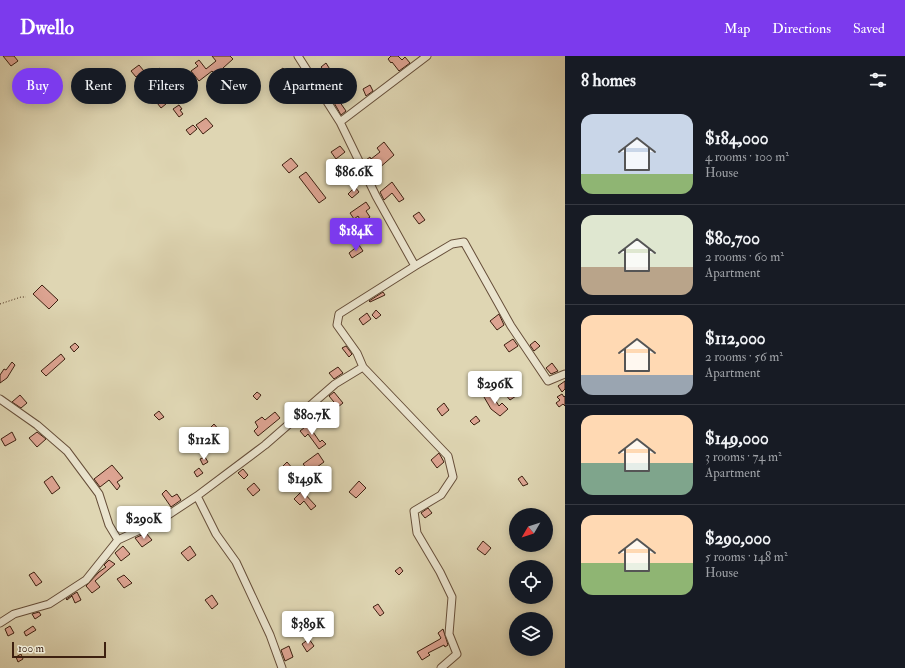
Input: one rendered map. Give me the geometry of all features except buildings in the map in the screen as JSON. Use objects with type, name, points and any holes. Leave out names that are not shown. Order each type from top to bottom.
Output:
[{"type":"street","points":[[298,56],[340,122],[376,196],[415,266]]},
{"type":"street","points":[[340,122],[427,56]]},
{"type":"street","points":[[441,668],[457,654],[449,634],[452,597],[440,572],[417,533],[414,511],[441,495],[453,478],[448,456],[363,367],[357,353],[337,325],[339,314],[452,244],[464,242],[511,326],[548,382],[565,374]]},
{"type":"street","points":[[0,623],[14,614],[50,604],[86,580],[118,540],[160,521],[197,496],[265,445],[335,384],[363,367]]},
{"type":"street","points":[[0,399],[37,425],[67,451],[99,494],[109,524],[118,540]]},
{"type":"street","points":[[197,496],[216,534],[236,562],[270,635],[282,668]]},
{"type":"path","points":[[0,304],[21,297],[26,297]]}]
